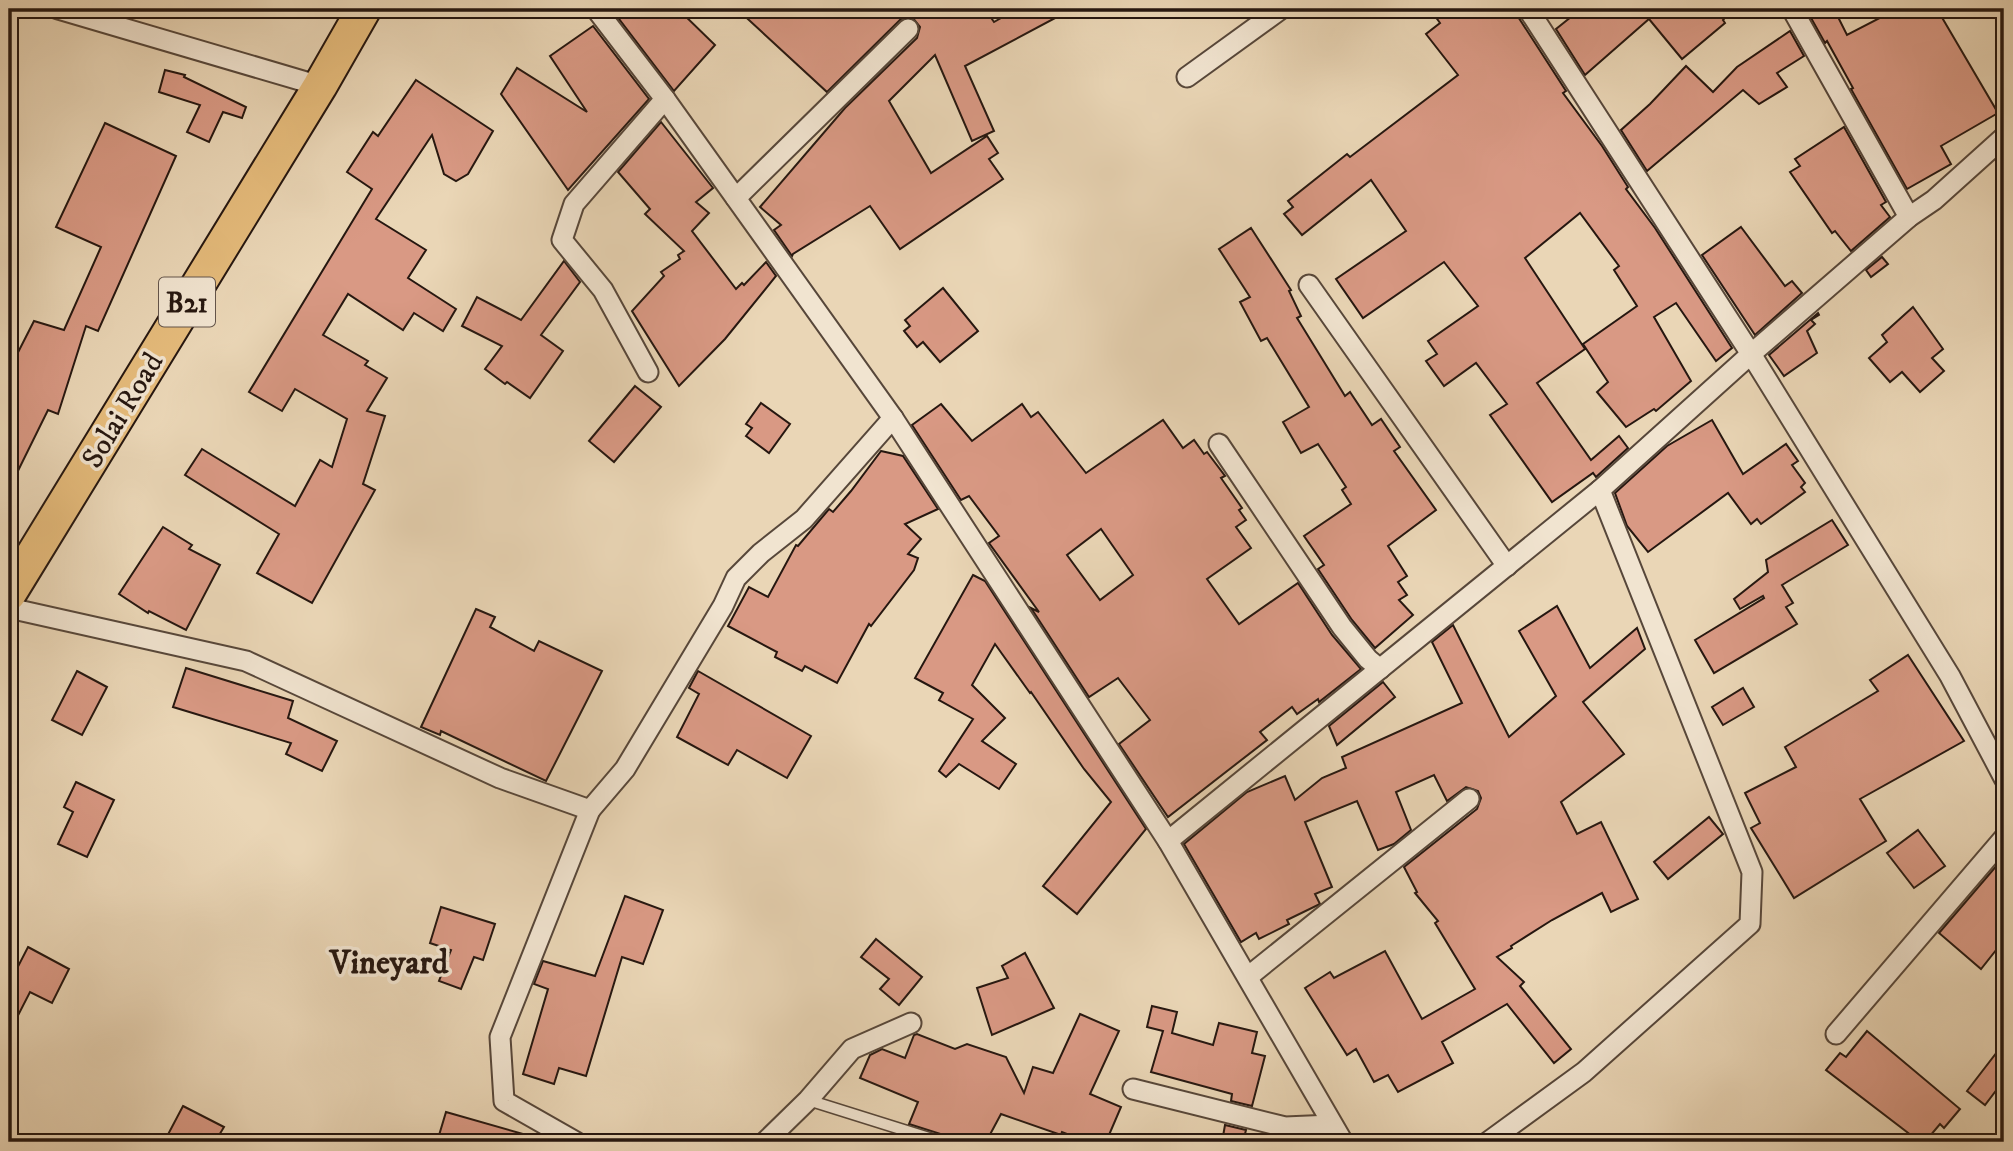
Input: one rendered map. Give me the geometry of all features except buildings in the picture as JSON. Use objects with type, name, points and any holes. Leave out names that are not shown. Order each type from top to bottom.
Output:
[{"type":"highway","name":"Solai Road","points":[[9,594],[320,86],[364,9]]},
{"type":"street","points":[[58,9],[320,86]]},
{"type":"street","points":[[596,9],[665,99],[893,418],[1168,841],[1249,976],[1343,1142]]},
{"type":"street","points":[[1187,77],[1281,9]]},
{"type":"street","points":[[1528,9],[1751,354],[1950,676],[2004,778]]},
{"type":"street","points":[[1792,9],[1909,217]]},
{"type":"street","points":[[736,198],[908,29]]},
{"type":"street","points":[[649,372],[603,290],[562,240],[574,204],[665,99]]},
{"type":"street","points":[[1168,841],[1600,490],[1751,354],[1909,217],[1934,200],[2004,137]]},
{"type":"street","points":[[1309,285],[1507,566]]},
{"type":"street","points":[[576,1142],[504,1101],[500,1037],[590,810],[625,769],[723,606],[736,578],[761,553],[804,519],[893,418]]},
{"type":"street","points":[[1219,444],[1342,626],[1368,659],[1380,669]]},
{"type":"street","points":[[1488,1142],[1584,1072],[1750,924],[1752,872],[1600,490]]},
{"type":"street","points":[[9,608],[246,661],[500,778],[590,810]]},
{"type":"street","points":[[1249,976],[1469,799]]},
{"type":"street","points":[[1836,1034],[2004,838]]},
{"type":"street","points":[[765,1142],[808,1100],[852,1049],[911,1023]]},
{"type":"street","points":[[1133,1089],[1285,1126],[1332,1125]]},
{"type":"lane","points":[[808,1100],[942,1142]]},
{"type":"district","name":"Vineyard","points":[[389,961]]}]
